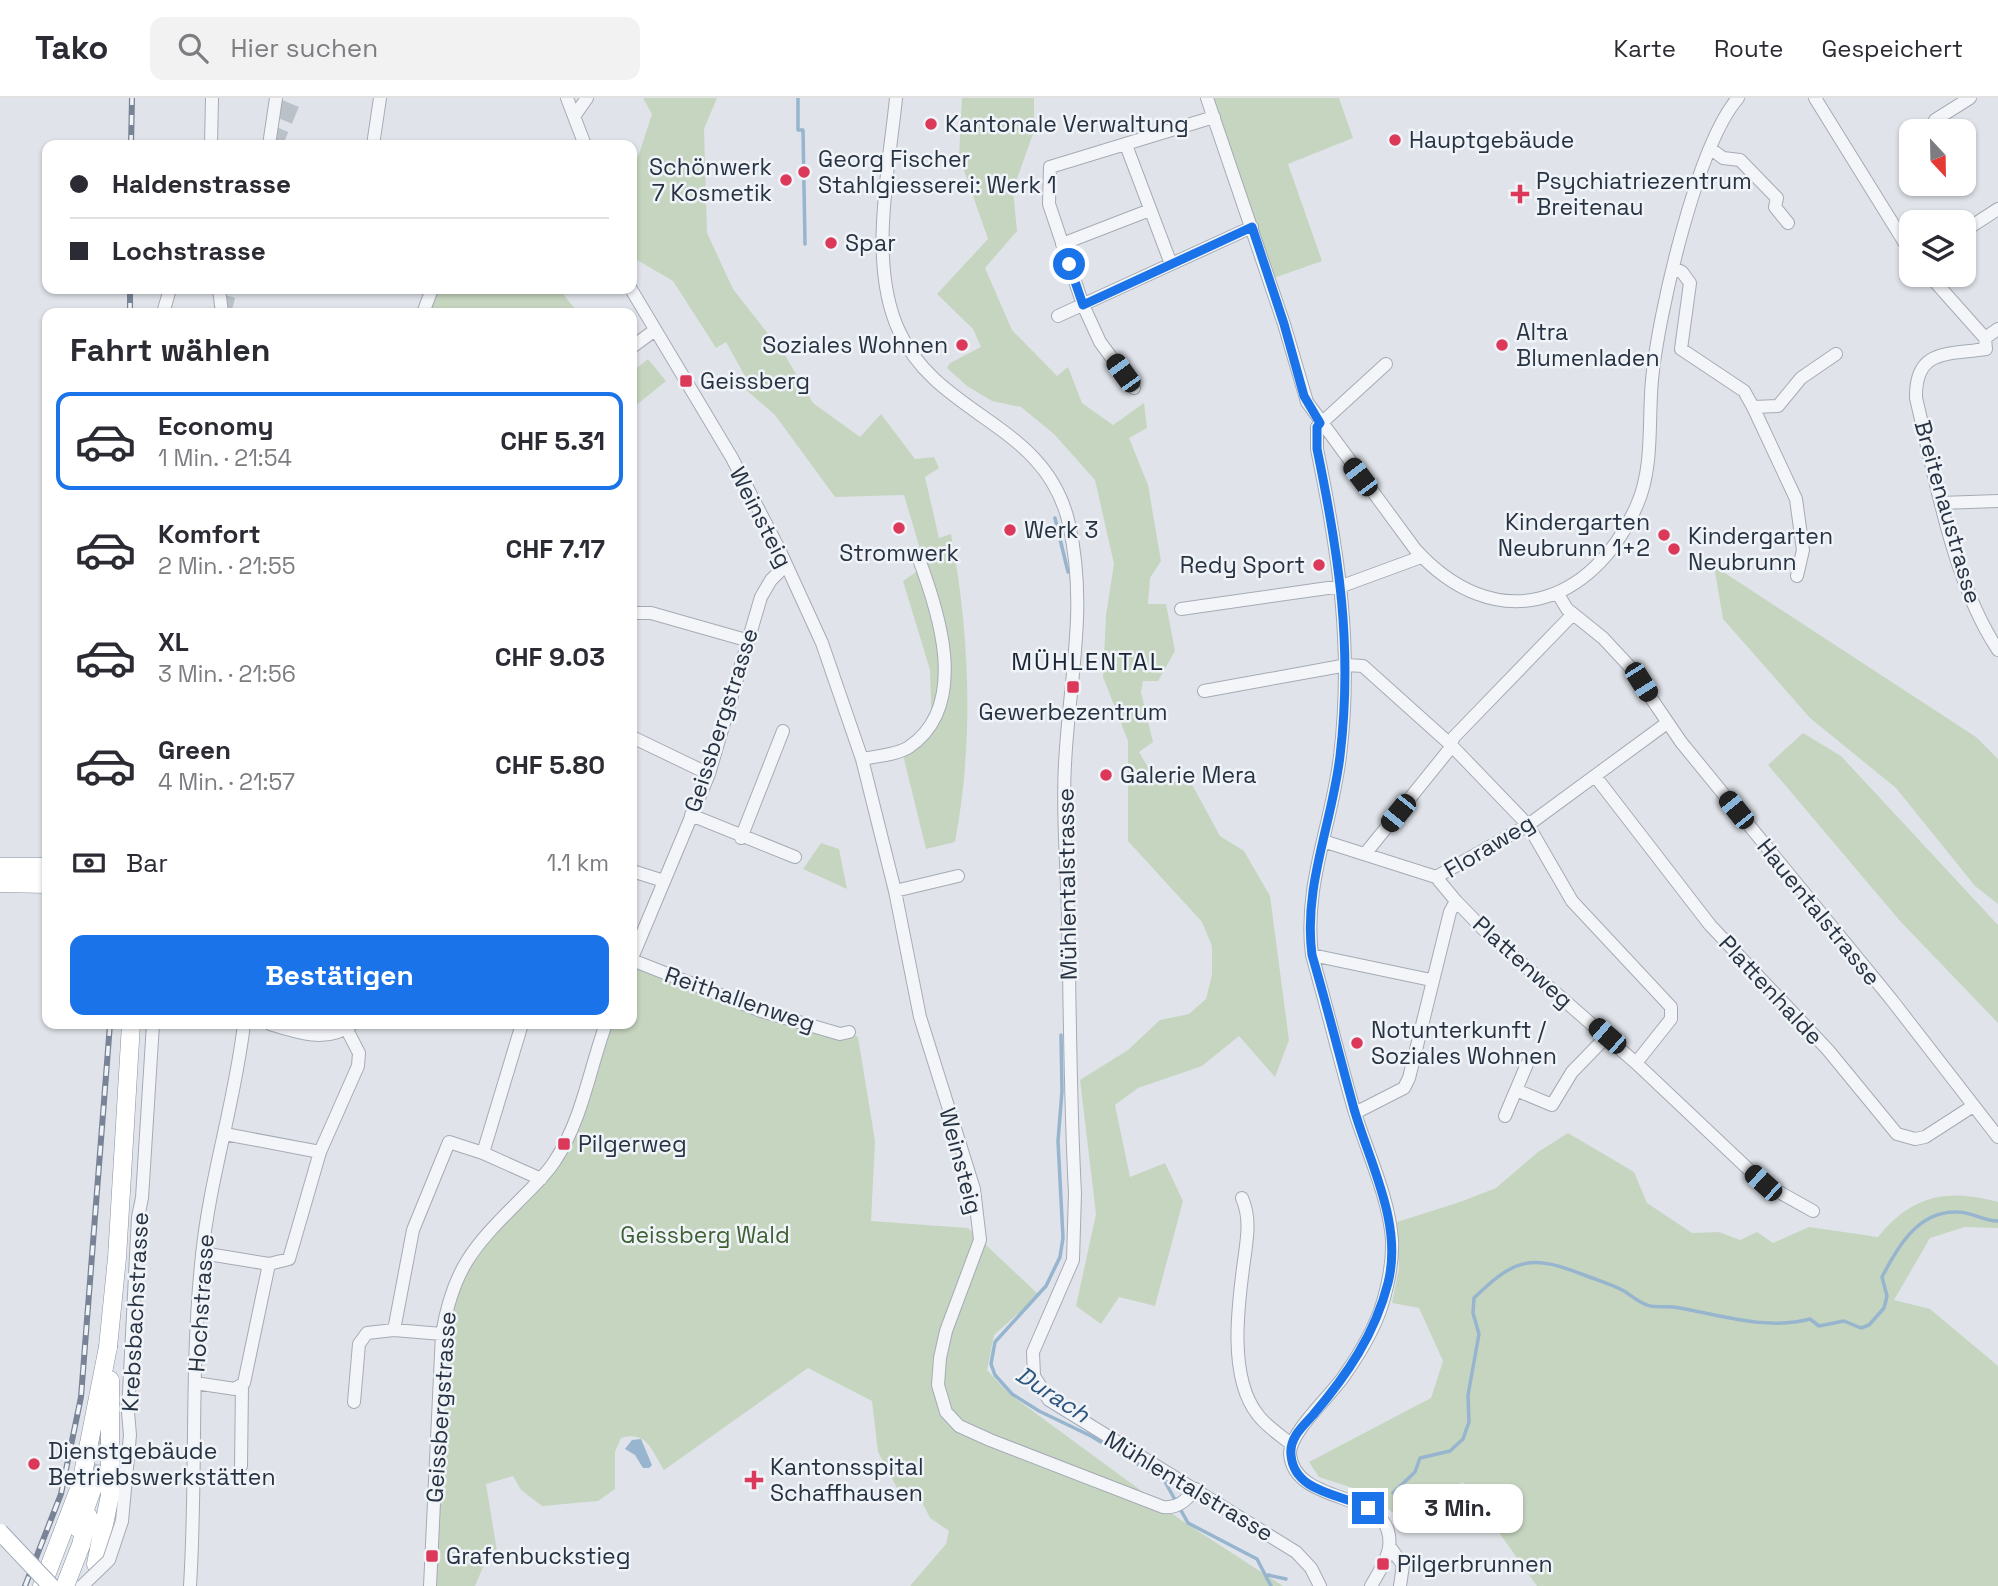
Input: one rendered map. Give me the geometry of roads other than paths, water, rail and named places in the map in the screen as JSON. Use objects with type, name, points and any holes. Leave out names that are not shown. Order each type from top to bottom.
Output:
[{"type":"highway","points":[[0,867],[42,867]]},
{"type":"highway","points":[[0,883],[42,884]]},
{"type":"highway","points":[[42,1586],[81,1484],[108,1347],[117,1258],[131,1029]]},
{"type":"highway","points":[[96,1564],[111,1483],[108,1347]]},
{"type":"highway","points":[[52,1586],[95,1482],[81,1545],[65,1586]]},
{"type":"main road","points":[[0,1532],[52,1586]]},
{"type":"street","points":[[211,140],[212,98]]},
{"type":"street","points":[[270,140],[276,98]]},
{"type":"street","points":[[374,140],[380,98]]},
{"type":"street","points":[[566,98],[583,140]]},
{"type":"street","points":[[575,115],[587,98]]},
{"type":"street","name":"Mühlentalstrasse","points":[[895,98],[884,212],[884,246],[888,295],[898,329],[931,379],[1001,427],[1030,452],[1047,473],[1065,511],[1076,558],[1080,622],[1064,766],[1075,1193],[1073,1260],[1033,1352],[1034,1376],[1049,1401],[1296,1552],[1311,1568],[1320,1586]]},
{"type":"street","points":[[1207,98],[1284,324],[1304,396],[1320,423],[1422,557],[1462,586],[1493,598],[1532,601],[1558,594],[1597,565],[1637,505],[1647,471],[1652,380],[1658,334],[1674,268],[1699,175],[1738,98]]},
{"type":"street","points":[[1815,98],[1899,234]]},
{"type":"street","points":[[1937,119],[1970,98]]},
{"type":"street","points":[[1134,388],[1100,342],[1083,305],[1049,204],[1049,167],[1214,117]]},
{"type":"street","points":[[1126,145],[1171,264]]},
{"type":"street","points":[[1711,149],[1723,158],[1740,160],[1777,198],[1775,207],[1788,223]]},
{"type":"street","points":[[1976,223],[1998,209]]},
{"type":"street","points":[[1062,244],[1150,210]]},
{"type":"street","points":[[1058,316],[1252,227]]},
{"type":"street","points":[[1674,268],[1682,272],[1690,284],[1681,349],[1744,391],[1796,499],[1803,550],[1797,576]]},
{"type":"street","points":[[1939,287],[1990,348],[1998,329]]},
{"type":"street","name":"Weinsteig","points":[[634,294],[732,458],[786,565],[825,651],[862,759],[895,891],[920,1017],[974,1189],[980,1240],[946,1331],[940,1358],[937,1385],[946,1412],[959,1426],[990,1440],[1178,1505],[1196,1489]]},
{"type":"street","points":[[637,344],[656,330]]},
{"type":"street","name":"Breitenaustrasse","points":[[1990,348],[1934,357],[1919,370],[1916,398],[1941,503],[1979,621],[1998,650]]},
{"type":"street","points":[[1753,407],[1766,409],[1778,406],[1801,378],[1836,354]]},
{"type":"street","points":[[1291,1444],[1333,1392],[1364,1345],[1380,1310],[1392,1258],[1388,1218],[1355,1113],[1312,955],[1309,932],[1311,891],[1339,764],[1347,665],[1342,586],[1317,449],[1317,427],[1386,364]]},
{"type":"street","points":[[1941,503],[1998,501]]},
{"type":"street","points":[[862,759],[906,749],[926,733],[940,703],[946,674],[934,599],[917,554]]},
{"type":"street","points":[[1181,609],[1342,586],[1422,557]]},
{"type":"street","name":"Geissbergstrasse","points":[[637,936],[664,881],[709,774],[746,640],[761,597],[771,580],[786,565]]},
{"type":"street","name":"Hauentalstrasse","points":[[1558,594],[1573,614],[1603,638],[1630,667],[1667,723],[1891,999],[1973,1106],[1993,1123],[1998,1137]]},
{"type":"street","points":[[637,613],[651,613],[746,640]]},
{"type":"street","points":[[1365,854],[1451,745],[1454,737],[1573,614]]},
{"type":"street","points":[[1204,691],[1347,665],[1363,666],[1451,745],[1528,825],[1572,901],[1671,1007],[1671,1019],[1636,1063]]},
{"type":"street","name":"Floraweg","points":[[1355,1113],[1404,1088],[1450,912],[1457,901],[1436,877],[1528,825],[1667,723]]},
{"type":"street","points":[[741,838],[783,732]]},
{"type":"street","points":[[637,739],[709,774]]},
{"type":"street","name":"Plattenhalde","points":[[1595,776],[1710,925],[1828,1051],[1898,1134],[1915,1139],[1925,1137],[1973,1106]]},
{"type":"street","points":[[691,815],[741,838],[794,857]]},
{"type":"street","points":[[1323,841],[1436,877]]},
{"type":"street","points":[[637,873],[664,881]]},
{"type":"street","points":[[895,891],[958,876]]},
{"type":"street","name":"Plattenweg","points":[[1457,901],[1486,932],[1607,1036],[1763,1183],[1813,1211]]},
{"type":"street","points":[[1312,955],[1432,980]]},
{"type":"street","name":"Reithallenweg","points":[[637,961],[761,1011],[772,1011],[840,1034],[849,1032]]},
{"type":"street","name":"Krebsbachstrasse","points":[[82,1586],[109,1560],[121,1521],[130,1435],[128,1412],[138,1217],[142,1198],[153,1029]]},
{"type":"street","name":"Hochstrasse","points":[[190,1586],[195,1339],[202,1253],[243,1029]]},
{"type":"street","points":[[290,1029],[315,1035],[338,1029]]},
{"type":"street","points":[[202,1253],[269,1264],[289,1259],[320,1152],[358,1066],[359,1053],[350,1029]]},
{"type":"street","points":[[483,1153],[520,1029]]},
{"type":"street","name":"Geissbergstrasse","points":[[430,1586],[442,1334],[460,1269],[481,1239],[541,1179],[556,1160],[569,1135],[604,1029]]},
{"type":"street","points":[[1516,1090],[1552,1105],[1572,1072],[1607,1036]]},
{"type":"street","points":[[1505,1116],[1527,1064]]},
{"type":"street","points":[[225,1134],[320,1152]]},
{"type":"street","points":[[394,1330],[413,1230],[449,1142],[483,1153],[541,1179]]},
{"type":"street","points":[[1242,1198],[1248,1210],[1248,1237],[1236,1322],[1238,1357],[1249,1398],[1257,1415],[1291,1444],[1295,1469],[1305,1482],[1368,1508],[1385,1528],[1390,1547],[1403,1565],[1399,1586]]},
{"type":"street","points":[[241,1466],[242,1386],[269,1264]]},
{"type":"street","points":[[354,1402],[359,1345],[367,1333],[394,1330],[442,1334]]},
{"type":"street","points":[[195,1383],[235,1389],[242,1386]]},
{"type":"street","points":[[1371,1586],[1390,1547]]},
{"type":"water","points":[[641,1439],[652,1465],[649,1468],[643,1468],[635,1455],[625,1449],[632,1440]]},
{"type":"waterway","points":[[798,98],[798,130],[803,130],[805,244]]},
{"type":"waterway","name":"Durach","points":[[1055,518],[1068,572]]},
{"type":"waterway","name":"Durach","points":[[1061,1035],[1062,1091],[1058,1141],[1063,1238],[1060,1257],[1046,1286],[995,1342],[991,1364],[995,1375],[1012,1394],[1039,1411],[1091,1436],[1164,1480],[1188,1523],[1257,1559],[1271,1586]]},
{"type":"waterway","points":[[1393,1493],[1415,1472],[1420,1458],[1450,1451],[1463,1439],[1469,1422],[1468,1395],[1479,1334],[1473,1313],[1474,1298],[1513,1268],[1537,1263],[1566,1268],[1614,1286],[1650,1306],[1673,1307],[1759,1322],[1810,1319],[1819,1326],[1844,1321],[1861,1328],[1869,1325],[1884,1308],[1887,1296],[1882,1277],[1894,1255],[1919,1225],[1930,1218],[1955,1212],[1998,1221]]},
{"type":"waterway","points":[[1268,1575],[1286,1579]]},
{"type":"tunnel","points":[[275,140],[293,98]]},
{"type":"tunnel","points":[[223,308],[227,294]]},
{"type":"tunnel","points":[[95,1482],[105,1432]]},
{"type":"railway","points":[[131,140],[132,98]]},
{"type":"railway","points":[[130,294],[130,308]]},
{"type":"railway","points":[[25,1586],[61,1494],[81,1397],[110,1029]]},
{"type":"place","name":"Kantonale Verwaltung","points":[[931,124]]},
{"type":"place","name":"Hauptgebäude","points":[[1395,140]]},
{"type":"place","name":"Georg Fischer Stahlgiesserei: Werk 1","points":[[804,172]]},
{"type":"place","name":"Schönwerk 7 Kosmetik","points":[[786,180]]},
{"type":"place","name":"Psychiatriezentrum Breitenau","points":[[1520,194]]},
{"type":"place","name":"Spar","points":[[831,243]]},
{"type":"place","name":"Soziales Wohnen","points":[[962,345]]},
{"type":"place","name":"Altra Blumenladen","points":[[1502,345]]},
{"type":"place","name":"Geissberg","points":[[686,381]]},
{"type":"place","name":"Stromwerk","points":[[899,528]]},
{"type":"place","name":"Werk 3","points":[[1010,530]]},
{"type":"place","name":"Kindergarten Neubrunn 1+2","points":[[1664,535]]},
{"type":"place","name":"Kindergarten Neubrunn","points":[[1674,549]]},
{"type":"place","name":"Redy Sport","points":[[1319,565]]},
{"type":"place","name":"Gewerbezentrum","points":[[1073,687]]},
{"type":"place","name":"Galerie Mera","points":[[1106,775]]},
{"type":"place","name":"Notunterkunft / Soziales Wohnen","points":[[1357,1043]]},
{"type":"place","name":"Pilgerweg","points":[[564,1144]]},
{"type":"place","name":"Dienstgebäude Betriebswerkstätten","points":[[34,1464]]},
{"type":"place","name":"Kantonsspital Schaffhausen","points":[[754,1480]]},
{"type":"place","name":"Grafenbuckstieg","points":[[432,1556]]},
{"type":"place","name":"Pilgerbrunnen","points":[[1383,1564]]},
{"type":"district","name":"MÜHLENTAL","points":[[1088,661]]},
{"type":"park label","name":"Geissberg Wald","points":[[705,1235]]}]
